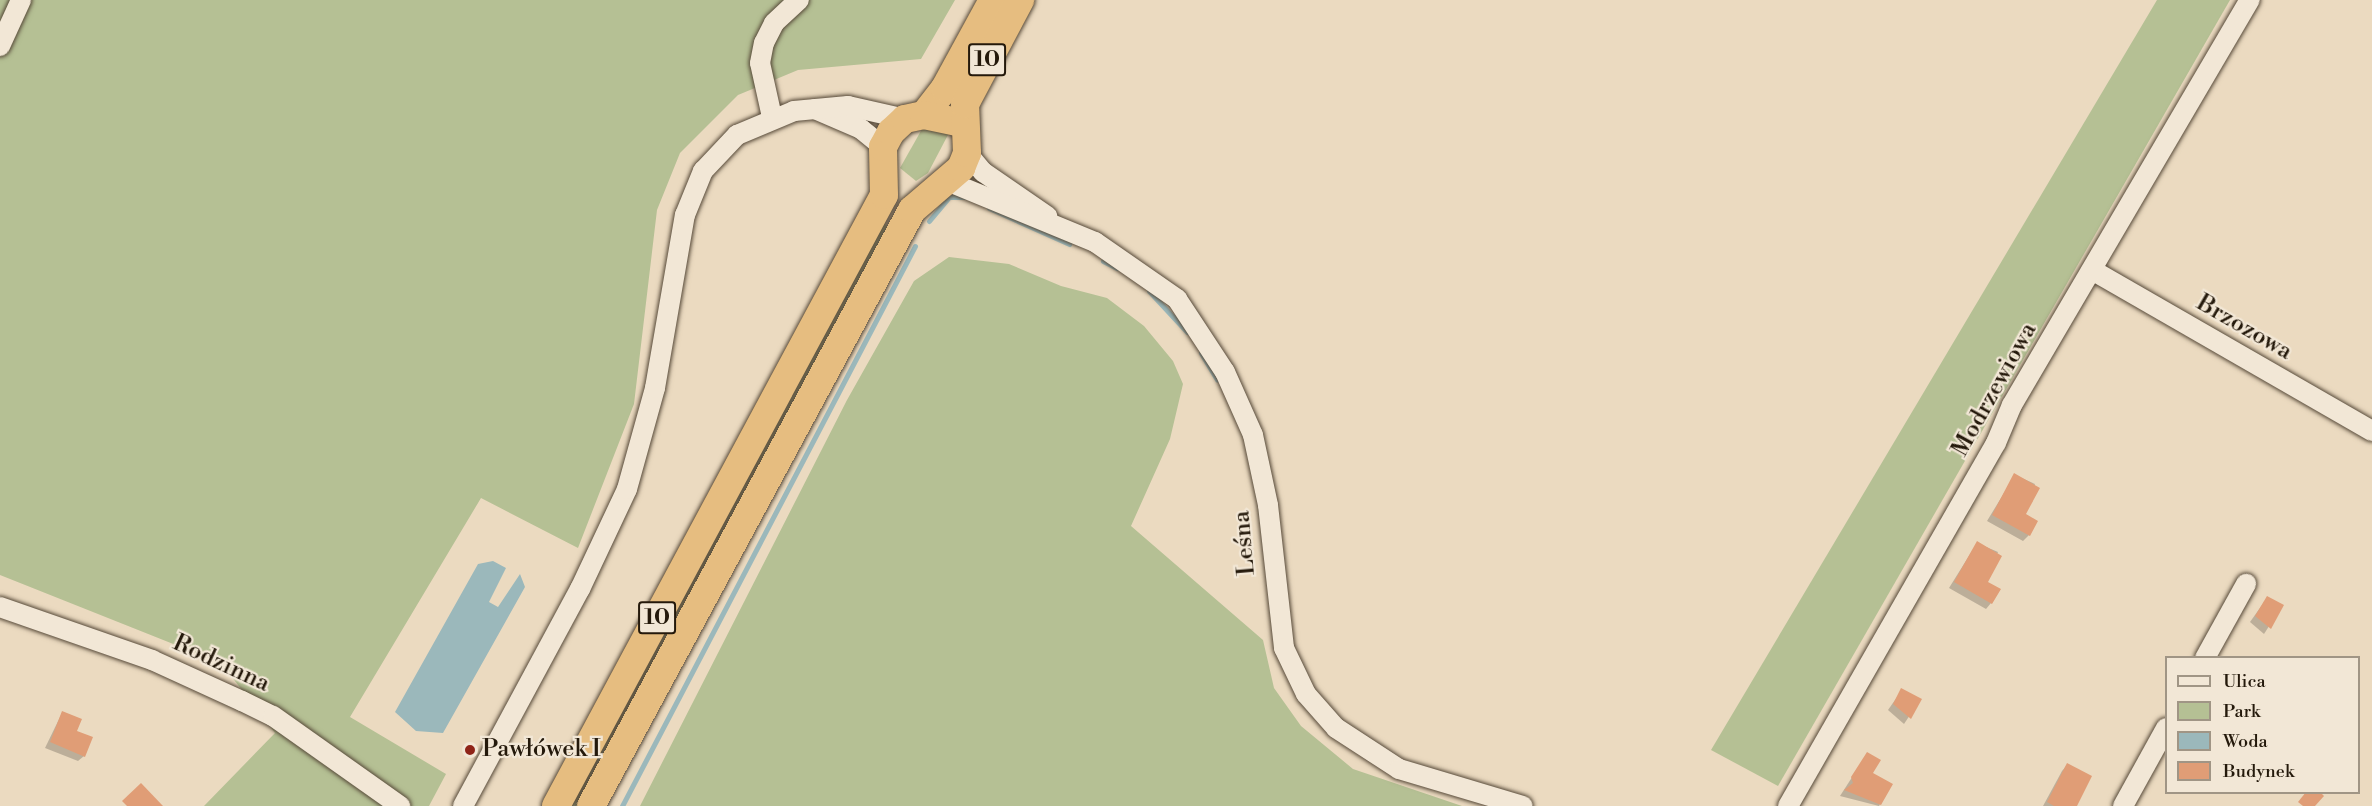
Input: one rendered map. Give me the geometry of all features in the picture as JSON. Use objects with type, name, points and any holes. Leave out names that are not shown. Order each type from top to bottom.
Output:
[{"type":"highway","name":"10","points":[[556,806],[884,195],[886,176],[883,147],[945,88],[993,0]]},
{"type":"highway","name":"10","points":[[591,806],[912,210],[939,185],[967,153],[963,123],[965,104],[1020,0]]},
{"type":"highway","points":[[915,117],[963,123]]},
{"type":"highway","points":[[886,176],[910,189],[939,185]]},
{"type":"street","points":[[0,46],[21,0]]},
{"type":"street","points":[[772,117],[760,63],[764,43],[774,23],[799,0]]},
{"type":"street","name":"Modrzewiowa","points":[[1788,806],[2092,270],[2250,0]]},
{"type":"street","points":[[463,806],[580,589],[627,489],[655,388],[676,254],[696,186],[724,146],[772,117],[848,106],[915,117]]},
{"type":"street","points":[[815,109],[861,129],[883,147]]},
{"type":"street","name":"Leśna","points":[[967,153],[983,172],[1054,221],[1148,274],[1177,299],[1225,372],[1258,458],[1268,505],[1276,612],[1284,648],[1306,694],[1351,740],[1399,770],[1523,806]]},
{"type":"street","name":"Leśna","points":[[939,185],[1054,221]]},
{"type":"street","name":"Brzozowa","points":[[2092,270],[2372,431]]},
{"type":"street","points":[[2206,656],[2246,584]]},
{"type":"street","name":"Rodzinna","points":[[0,607],[152,660],[273,716],[400,806]]},
{"type":"street","points":[[2123,806],[2165,730]]},
{"type":"green space","points":[[0,0],[955,0],[921,59],[798,70],[738,95],[680,153],[657,210],[634,404],[578,548],[481,498],[350,717],[446,774],[429,806],[204,806],[275,733],[221,663],[0,575]]},
{"type":"green space","points":[[2157,0],[2230,0],[1778,786],[1711,750]]},
{"type":"green space","points":[[922,129],[949,133],[928,173],[916,181],[900,168]]},
{"type":"green space","points":[[880,222],[890,227],[579,806],[567,806]]},
{"type":"green space","points":[[949,257],[1009,264],[1061,286],[1107,298],[1144,326],[1173,361],[1183,384],[1170,439],[1131,526],[1263,640],[1274,688],[1301,726],[1353,769],[1462,806],[640,806],[847,400],[914,281]]},
{"type":"water","points":[[493,561],[506,568],[489,602],[498,607],[520,574],[525,587],[443,733],[416,731],[395,712],[478,564]]},
{"type":"building","points":[[2014,473],[2040,488],[2026,514],[2038,521],[2030,536],[1992,515]]},
{"type":"building","points":[[1977,541],[2002,556],[1988,582],[2001,589],[1992,604],[1954,582]]},
{"type":"building","points":[[2267,596],[2284,605],[2271,629],[2255,616]]},
{"type":"building","points":[[1901,688],[1922,699],[1911,719],[1893,704]]},
{"type":"building","points":[[62,711],[82,719],[77,731],[93,737],[85,757],[50,742]]},
{"type":"building","points":[[1867,752],[1881,760],[1873,773],[1893,784],[1881,805],[1844,790],[1853,783],[1851,777]]},
{"type":"building","points":[[2067,763],[2092,776],[2077,806],[2054,806],[2047,802]]},
{"type":"building","points":[[141,783],[163,806],[127,806],[122,801]]},
{"type":"building","points":[[2304,794],[2324,796],[2315,806],[2303,806],[2298,802]]},
{"type":"waterway","points":[[929,221],[949,197],[964,197]]},
{"type":"waterway","points":[[989,208],[1069,244]]},
{"type":"waterway","points":[[622,806],[915,246]]},
{"type":"waterway","points":[[1103,261],[1117,268]]},
{"type":"waterway","points":[[1149,291],[1187,332]]},
{"type":"waterway","points":[[1201,353],[1217,380]]},
{"type":"place","name":"Pawłówek I","points":[[470,750]]}]
